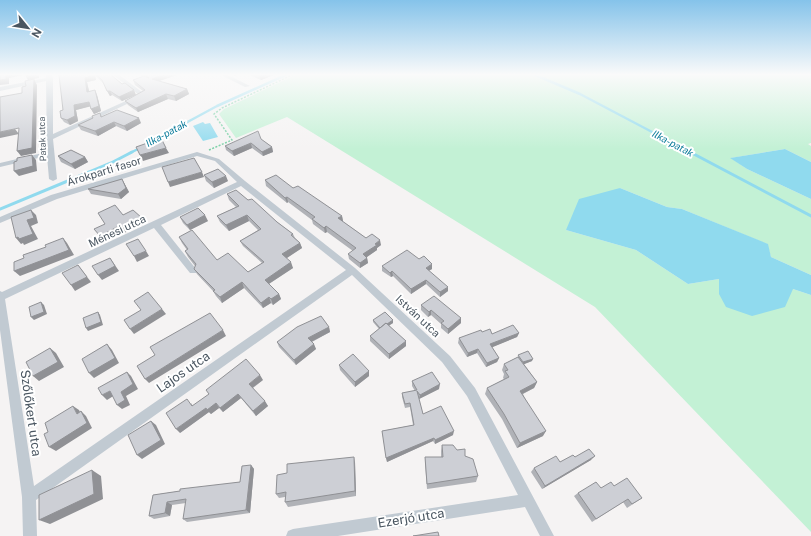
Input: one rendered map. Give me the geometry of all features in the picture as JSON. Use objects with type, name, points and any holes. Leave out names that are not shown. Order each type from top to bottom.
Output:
[{"type":"street","name":"Patak utca","points":[[49,99],[50,153],[53,179]]},
{"type":"street","points":[[50,138],[133,99]]},
{"type":"street","points":[[0,165],[50,153]]},
{"type":"street","name":"István utca","points":[[197,154],[217,160],[242,183],[352,270],[446,359],[471,392],[547,536]]},
{"type":"street","name":"Árokparti fasor","points":[[0,220],[54,197],[197,154]]},
{"type":"street","name":"Ménesi utca","points":[[0,296],[242,183]]},
{"type":"street","points":[[156,224],[193,271]]},
{"type":"street","name":"Lajos utca","points":[[29,497],[352,270]]},
{"type":"street","name":"Szőlőkert utca","points":[[0,296],[29,497],[30,536]]},
{"type":"street","name":"Ezerjó utca","points":[[293,536],[528,500]]},
{"type":"path","points":[[197,154],[221,146],[232,140],[214,114],[222,108],[241,99]]},
{"type":"green space","points":[[245,99],[811,99],[811,143],[808,144],[811,146],[811,162],[785,149],[731,158],[747,169],[811,199],[811,275],[771,257],[767,244],[682,209],[667,207],[620,188],[566,230],[636,250],[688,284],[719,279],[719,294],[793,289],[811,295],[811,532],[595,307],[287,117],[236,138],[219,114],[224,109]]},
{"type":"water","points":[[203,122],[205,124],[210,123],[218,137],[203,141],[193,126]]},
{"type":"water","points":[[785,149],[811,162],[811,199],[747,169],[730,158]]},
{"type":"water","points":[[620,188],[667,207],[682,209],[768,244],[771,257],[811,275],[811,295],[793,289],[785,307],[752,316],[726,307],[719,294],[719,279],[688,284],[636,250],[566,230],[579,199]]},
{"type":"building","points":[[0,99],[33,99],[32,148],[17,151],[19,128],[0,132]]},
{"type":"building","points":[[62,99],[97,99],[99,106],[91,109],[89,102],[74,105],[75,116],[67,120],[61,118],[60,111],[63,110]]},
{"type":"building","points":[[129,99],[155,99],[136,108],[125,101]]},
{"type":"building","points":[[117,110],[139,118],[124,126],[114,122],[95,131],[78,125],[93,118],[92,116],[100,113],[101,117]]},
{"type":"building","points":[[258,131],[261,139],[272,147],[262,152],[251,143],[232,151],[225,146]]},
{"type":"building","points":[[156,140],[162,140],[166,148],[140,155],[136,147]]},
{"type":"building","points":[[71,150],[85,157],[71,164],[58,156]]},
{"type":"building","points":[[32,155],[33,166],[14,171],[14,162],[17,161],[17,158]]},
{"type":"building","points":[[194,158],[202,172],[168,182],[162,167]]},
{"type":"building","points":[[218,169],[226,176],[212,182],[204,175]]},
{"type":"building","points":[[276,175],[293,188],[298,186],[342,216],[338,218],[366,238],[372,234],[380,240],[375,244],[377,245],[363,254],[367,258],[360,263],[348,254],[356,248],[326,226],[324,228],[312,219],[315,217],[287,197],[285,198],[265,180]]},
{"type":"building","points":[[122,179],[126,188],[118,194],[88,189]]},
{"type":"building","points":[[236,190],[248,200],[252,199],[277,222],[293,234],[291,235],[300,243],[282,254],[291,262],[265,280],[279,294],[271,299],[269,297],[261,303],[242,282],[220,297],[194,269],[196,264],[185,251],[188,249],[179,237],[192,230],[217,260],[228,253],[248,272],[264,262],[240,241],[261,229],[247,215],[226,225],[217,216],[239,206],[227,194]]},
{"type":"building","points":[[115,205],[123,215],[133,210],[142,218],[121,228],[119,226],[100,236],[94,229],[105,224],[98,213]]},
{"type":"building","points":[[198,208],[205,215],[187,225],[180,217]]},
{"type":"building","points":[[31,210],[34,218],[27,220],[33,234],[19,239],[18,237],[16,238],[11,217]]},
{"type":"building","points":[[63,238],[69,250],[14,271],[14,262],[24,258],[23,255],[46,247],[45,245]]},
{"type":"building","points":[[138,239],[146,251],[134,256],[126,244]]},
{"type":"building","points":[[407,250],[419,259],[424,256],[432,264],[426,268],[448,287],[440,292],[426,280],[411,289],[392,271],[390,273],[382,266]]},
{"type":"building","points":[[110,258],[115,266],[98,275],[92,266]]},
{"type":"building","points":[[78,265],[87,277],[71,285],[62,273]]},
{"type":"building","points":[[148,292],[162,309],[130,329],[124,320],[141,310],[134,301]]},
{"type":"building","points":[[434,296],[461,318],[448,329],[441,323],[444,321],[431,310],[429,312],[421,305]]},
{"type":"building","points":[[41,302],[44,312],[31,317],[29,307]]},
{"type":"building","points":[[98,312],[101,322],[86,328],[83,318]]},
{"type":"building","points":[[385,312],[393,320],[380,328],[373,320]]},
{"type":"building","points":[[210,313],[223,330],[145,379],[137,366],[155,355],[150,347]]},
{"type":"building","points":[[321,316],[329,327],[308,338],[314,344],[294,360],[277,342],[297,327]]},
{"type":"building","points":[[386,323],[406,341],[389,354],[370,336]]},
{"type":"building","points":[[513,325],[519,333],[490,344],[499,358],[487,363],[478,349],[468,353],[459,338],[481,330],[482,332],[490,329],[492,334]]},
{"type":"building","points":[[107,344],[115,358],[89,373],[82,359]]},
{"type":"building","points":[[50,348],[58,362],[33,376],[26,362]]},
{"type":"building","points":[[528,351],[533,359],[523,362],[518,355]]},
{"type":"building","points":[[353,354],[369,371],[355,382],[339,365]]},
{"type":"building","points":[[518,357],[537,382],[520,391],[546,431],[520,443],[504,414],[487,388],[509,377],[505,371],[508,370],[504,364]]},
{"type":"building","points":[[246,359],[260,375],[249,384],[265,401],[253,411],[238,394],[220,408],[216,403],[207,410],[206,408],[176,429],[166,413],[187,399],[192,406],[209,394],[206,390]]},
{"type":"building","points":[[127,372],[133,384],[121,392],[125,400],[117,405],[110,391],[102,395],[98,388]]},
{"type":"building","points":[[432,372],[440,384],[420,395],[417,391],[423,414],[441,406],[454,431],[435,440],[434,438],[386,458],[382,431],[414,425],[410,403],[405,404],[402,393],[417,390],[412,381]]},
{"type":"building","points":[[73,406],[77,414],[81,411],[87,423],[49,447],[44,434],[48,432],[45,423]]},
{"type":"building","points":[[151,421],[161,440],[137,455],[128,435]]},
{"type":"building","points":[[442,445],[453,445],[457,450],[465,449],[465,456],[473,459],[478,476],[427,484],[425,457],[443,457]]},
{"type":"building","points":[[589,449],[595,456],[545,486],[534,468],[556,456],[560,462],[573,455],[575,457]]},
{"type":"building","points":[[354,457],[355,491],[285,502],[286,492],[276,494],[277,475],[287,473],[287,464]]},
{"type":"building","points":[[251,465],[246,510],[183,519],[186,499],[167,502],[165,513],[149,516],[153,495],[180,491],[180,489],[240,482],[242,466]]},
{"type":"building","points":[[92,470],[94,494],[39,520],[39,495]]},
{"type":"building","points":[[627,478],[642,498],[632,504],[628,499],[596,519],[578,493],[596,482],[601,488],[611,482],[614,486]]},
{"type":"building","points":[[438,532],[439,536],[413,536]]},
{"type":"waterway","name":"Ilka-patak","points":[[145,145],[233,99]]},
{"type":"waterway","name":"Ilka-patak","points":[[590,99],[692,153]]},
{"type":"waterway","name":"Ilka-patak","points":[[132,152],[140,148]]},
{"type":"waterway","name":"Ilka-patak","points":[[0,209],[111,163],[132,152]]},
{"type":"waterway","name":"Ilka-patak","points":[[690,152],[811,216]]}]
